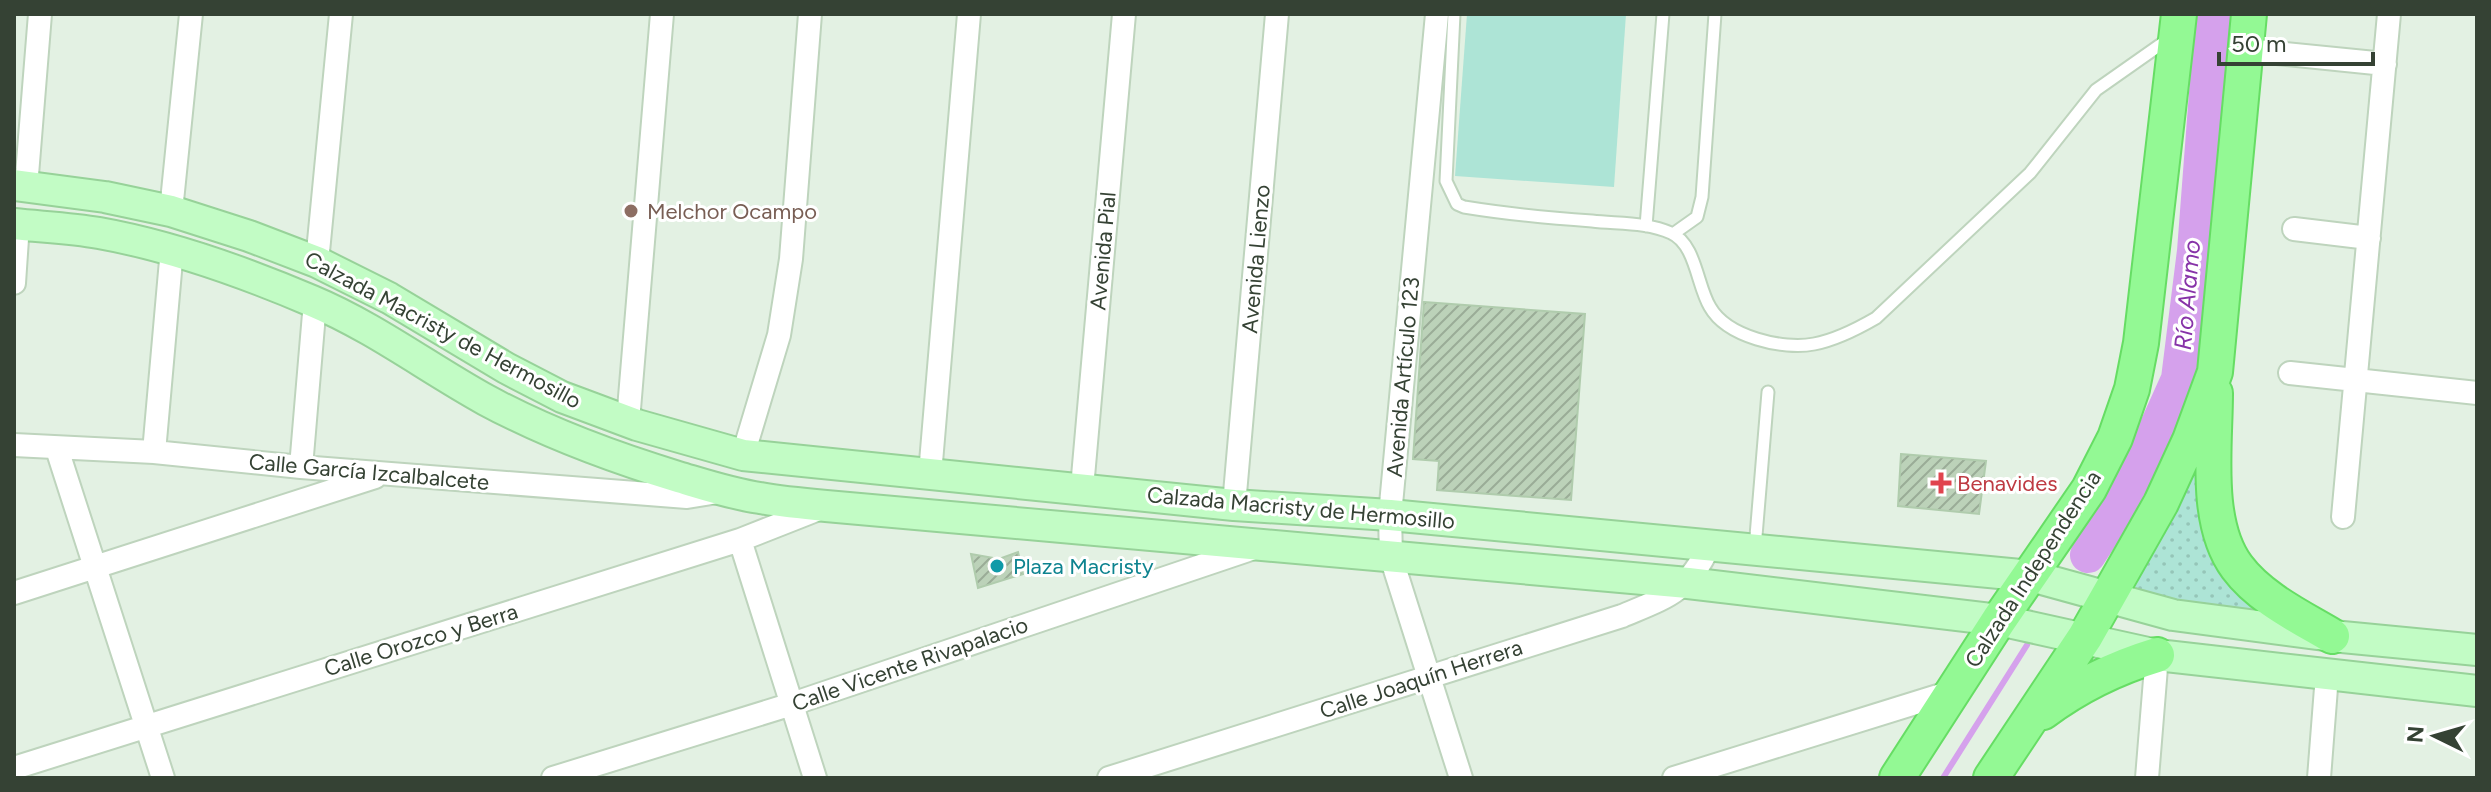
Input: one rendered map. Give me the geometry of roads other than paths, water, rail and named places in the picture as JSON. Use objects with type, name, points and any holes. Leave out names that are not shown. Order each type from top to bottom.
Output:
[{"type":"main road","points":[[2249,14],[2215,372],[2216,511],[2222,537],[2237,567],[2265,594],[2332,636]]},
{"type":"main road","name":"Calzada Independencia","points":[[1897,778],[1999,620],[2089,489],[2115,438],[2132,389],[2141,343],[2178,24]]},
{"type":"main road","name":"Calzada Macristy de Hermosillo","points":[[20,186],[105,197],[171,211],[249,236],[317,262],[389,298],[506,368],[562,397],[628,421],[743,455],[1234,505],[1390,515],[2031,576],[2173,615],[2332,636],[2477,650]]},
{"type":"main road","name":"Calzada Macristy de Hermosillo","points":[[16,224],[97,233],[172,249],[241,272],[315,302],[378,335],[487,400],[561,436],[622,460],[724,491],[826,506],[1688,583],[1999,620],[2157,655],[2477,691]]},
{"type":"main road","points":[[1991,778],[2085,637],[2161,503],[2190,440],[2215,372]]},
{"type":"main road","points":[[686,480],[710,474],[743,455]]},
{"type":"main road","points":[[2026,724],[2067,693],[2092,679],[2157,655]]},
{"type":"street","points":[[20,186],[40,14]]},
{"type":"street","points":[[171,211],[191,14]]},
{"type":"street","points":[[317,262],[341,14]]},
{"type":"street","points":[[628,421],[662,14]]},
{"type":"street","points":[[743,455],[779,335],[791,259],[810,14]]},
{"type":"street","points":[[930,474],[969,14]]},
{"type":"street","name":"Avenida Pial","points":[[1082,488],[1124,14]]},
{"type":"street","name":"Avenida Lienzo","points":[[1234,505],[1277,14]]},
{"type":"street","name":"Avenida Artículo 123","points":[[1437,14],[1390,515],[1391,557],[1461,778]]},
{"type":"street","points":[[2343,517],[2389,14]]},
{"type":"street","points":[[2247,50],[2385,64]]},
{"type":"street","points":[[14,283],[16,224]]},
{"type":"street","points":[[2294,229],[2369,238]]},
{"type":"street","points":[[154,452],[172,249]]},
{"type":"street","points":[[301,467],[315,302]]},
{"type":"street","points":[[2290,373],[2477,393]]},
{"type":"street","name":"Calle García Izcalbalcete","points":[[14,445],[154,452],[301,467],[687,497],[724,491]]},
{"type":"street","points":[[57,449],[163,778]]},
{"type":"street","points":[[14,593],[387,473]]},
{"type":"street","name":"Calle Orozco y Berra","points":[[14,768],[740,540],[826,506]]},
{"type":"street","points":[[740,540],[815,778]]},
{"type":"street","name":"Calle Vicente Rivapalacio","points":[[553,778],[792,704],[1267,544]]},
{"type":"street","name":"Calle Joaquín Herrera","points":[[1109,778],[1622,616],[1659,601],[1688,583],[1709,546]]},
{"type":"street","points":[[2147,778],[2157,655]]},
{"type":"street","points":[[2319,778],[2327,675]]},
{"type":"street","points":[[1674,778],[1954,691]]},
{"type":"lane","points":[[1454,14],[1446,181],[1457,204],[1510,214],[1646,226],[1673,234],[1685,246],[1710,308],[1729,327],[1764,342],[1813,345],[1850,333],[1876,318],[2030,173],[2096,90],[2178,24]]},
{"type":"lane","points":[[1646,226],[1663,14]]},
{"type":"lane","points":[[1673,234],[1697,217],[1702,197],[1715,14]]},
{"type":"lane","points":[[1755,549],[1768,392]]},
{"type":"waterway","name":"Río Alamo","points":[[2088,555],[2126,497],[2179,379],[2195,251],[2213,14]]},
{"type":"waterway","points":[[1943,778],[2027,645]]},
{"type":"place","name":"Melchor Ocampo","points":[[631,211]]},
{"type":"place","name":"Benavides","points":[[1941,483]]},
{"type":"place","name":"Plaza Macristy","points":[[997,566]]}]
